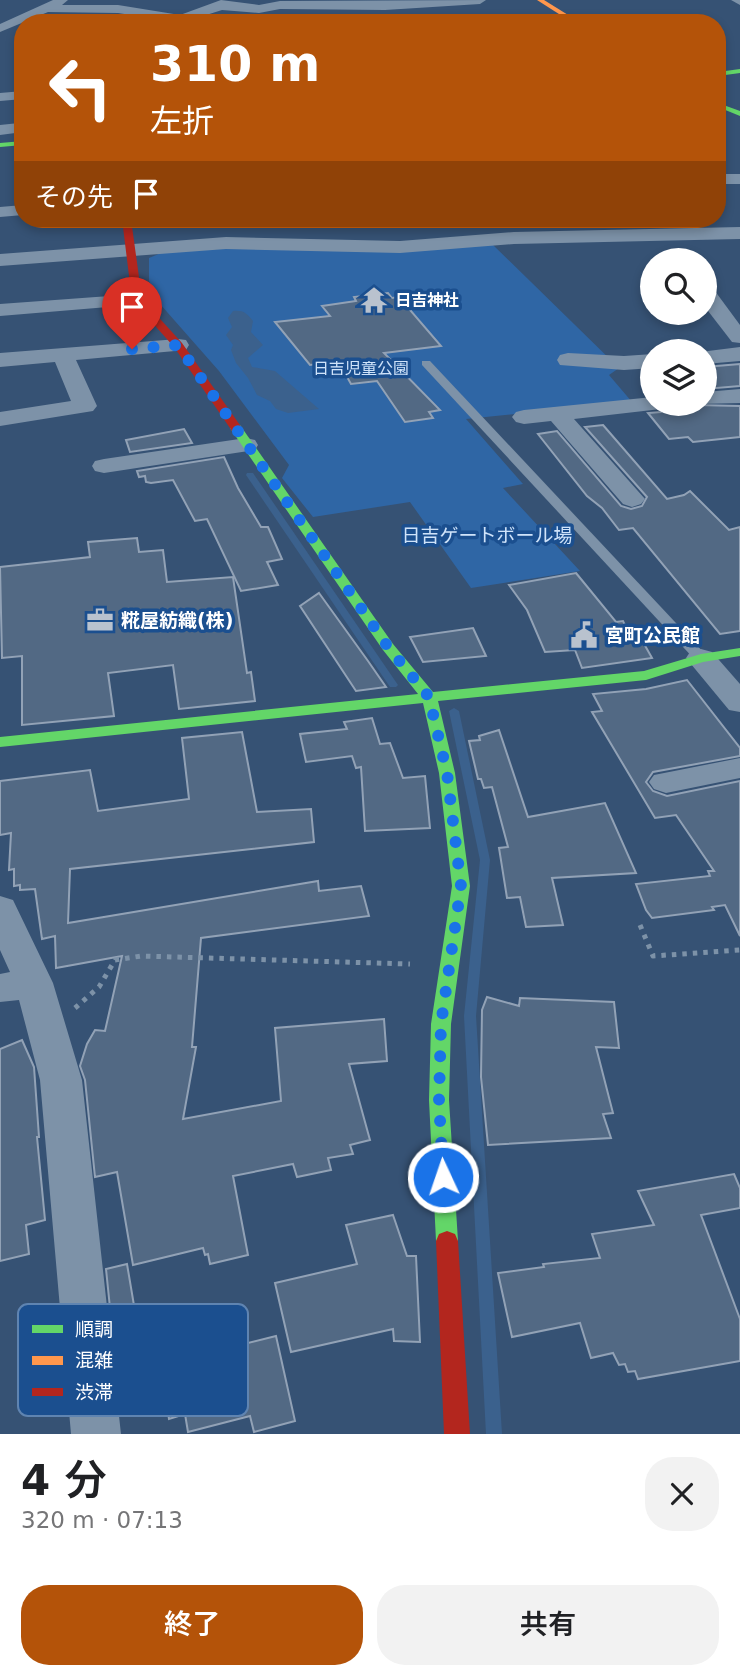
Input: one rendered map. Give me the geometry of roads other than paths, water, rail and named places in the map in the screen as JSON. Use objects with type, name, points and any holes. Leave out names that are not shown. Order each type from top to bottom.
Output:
[{"type":"street","points":[[34,14],[62,0]]},
{"type":"street","points":[[199,14],[225,3],[259,9],[280,5],[419,5],[480,0]]},
{"type":"street","points":[[540,0],[563,14]]},
{"type":"street","points":[[419,5],[430,14]]},
{"type":"street","points":[[46,8],[118,9],[145,14]]},
{"type":"street","points":[[127,228],[137,300],[178,345],[388,647],[429,697],[447,773],[461,886],[441,1024],[439,1100],[457,1434]]},
{"type":"street","points":[[0,260],[260,243],[400,247],[646,228]]},
{"type":"street","points":[[660,228],[673,248]]},
{"type":"street","points":[[672,228],[740,233]]},
{"type":"street","points":[[0,310],[137,300]]},
{"type":"street","points":[[717,303],[732,319],[740,337]]},
{"type":"street","points":[[0,360],[178,345]]},
{"type":"street","points":[[717,356],[740,354]]},
{"type":"street","points":[[0,419],[85,406],[64,355]]},
{"type":"street","points":[[568,360],[640,362]]},
{"type":"street","points":[[717,398],[740,396]]},
{"type":"street","points":[[524,417],[640,405]]},
{"type":"street","points":[[556,413],[632,499]]},
{"type":"street","points":[[104,467],[246,445]]},
{"type":"street","points":[[0,742],[646,675],[701,658],[740,652]]},
{"type":"street","points":[[701,658],[740,703]]},
{"type":"street","points":[[666,782],[740,768]]},
{"type":"street","points":[[0,909],[17,986],[46,1024],[61,1080],[83,1304]]},
{"type":"street","points":[[94,1416],[96,1434]]},
{"type":"lane","points":[[426,363],[701,658]]},
{"type":"waterway","points":[[250,475],[393,685]]},
{"type":"waterway","points":[[454,711],[485,860],[470,1016],[494,1434]]},
{"type":"place","name":"日吉神社","points":[[374,300]]},
{"type":"place","name":"糀屋紡織(株)","points":[[100,620]]},
{"type":"place","name":"宮町公民館","points":[[584,635]]},
{"type":"park label","name":"日吉児童公園","points":[[361,368]]},
{"type":"park label","name":"日吉ゲートボール場","points":[[487,535]]}]
